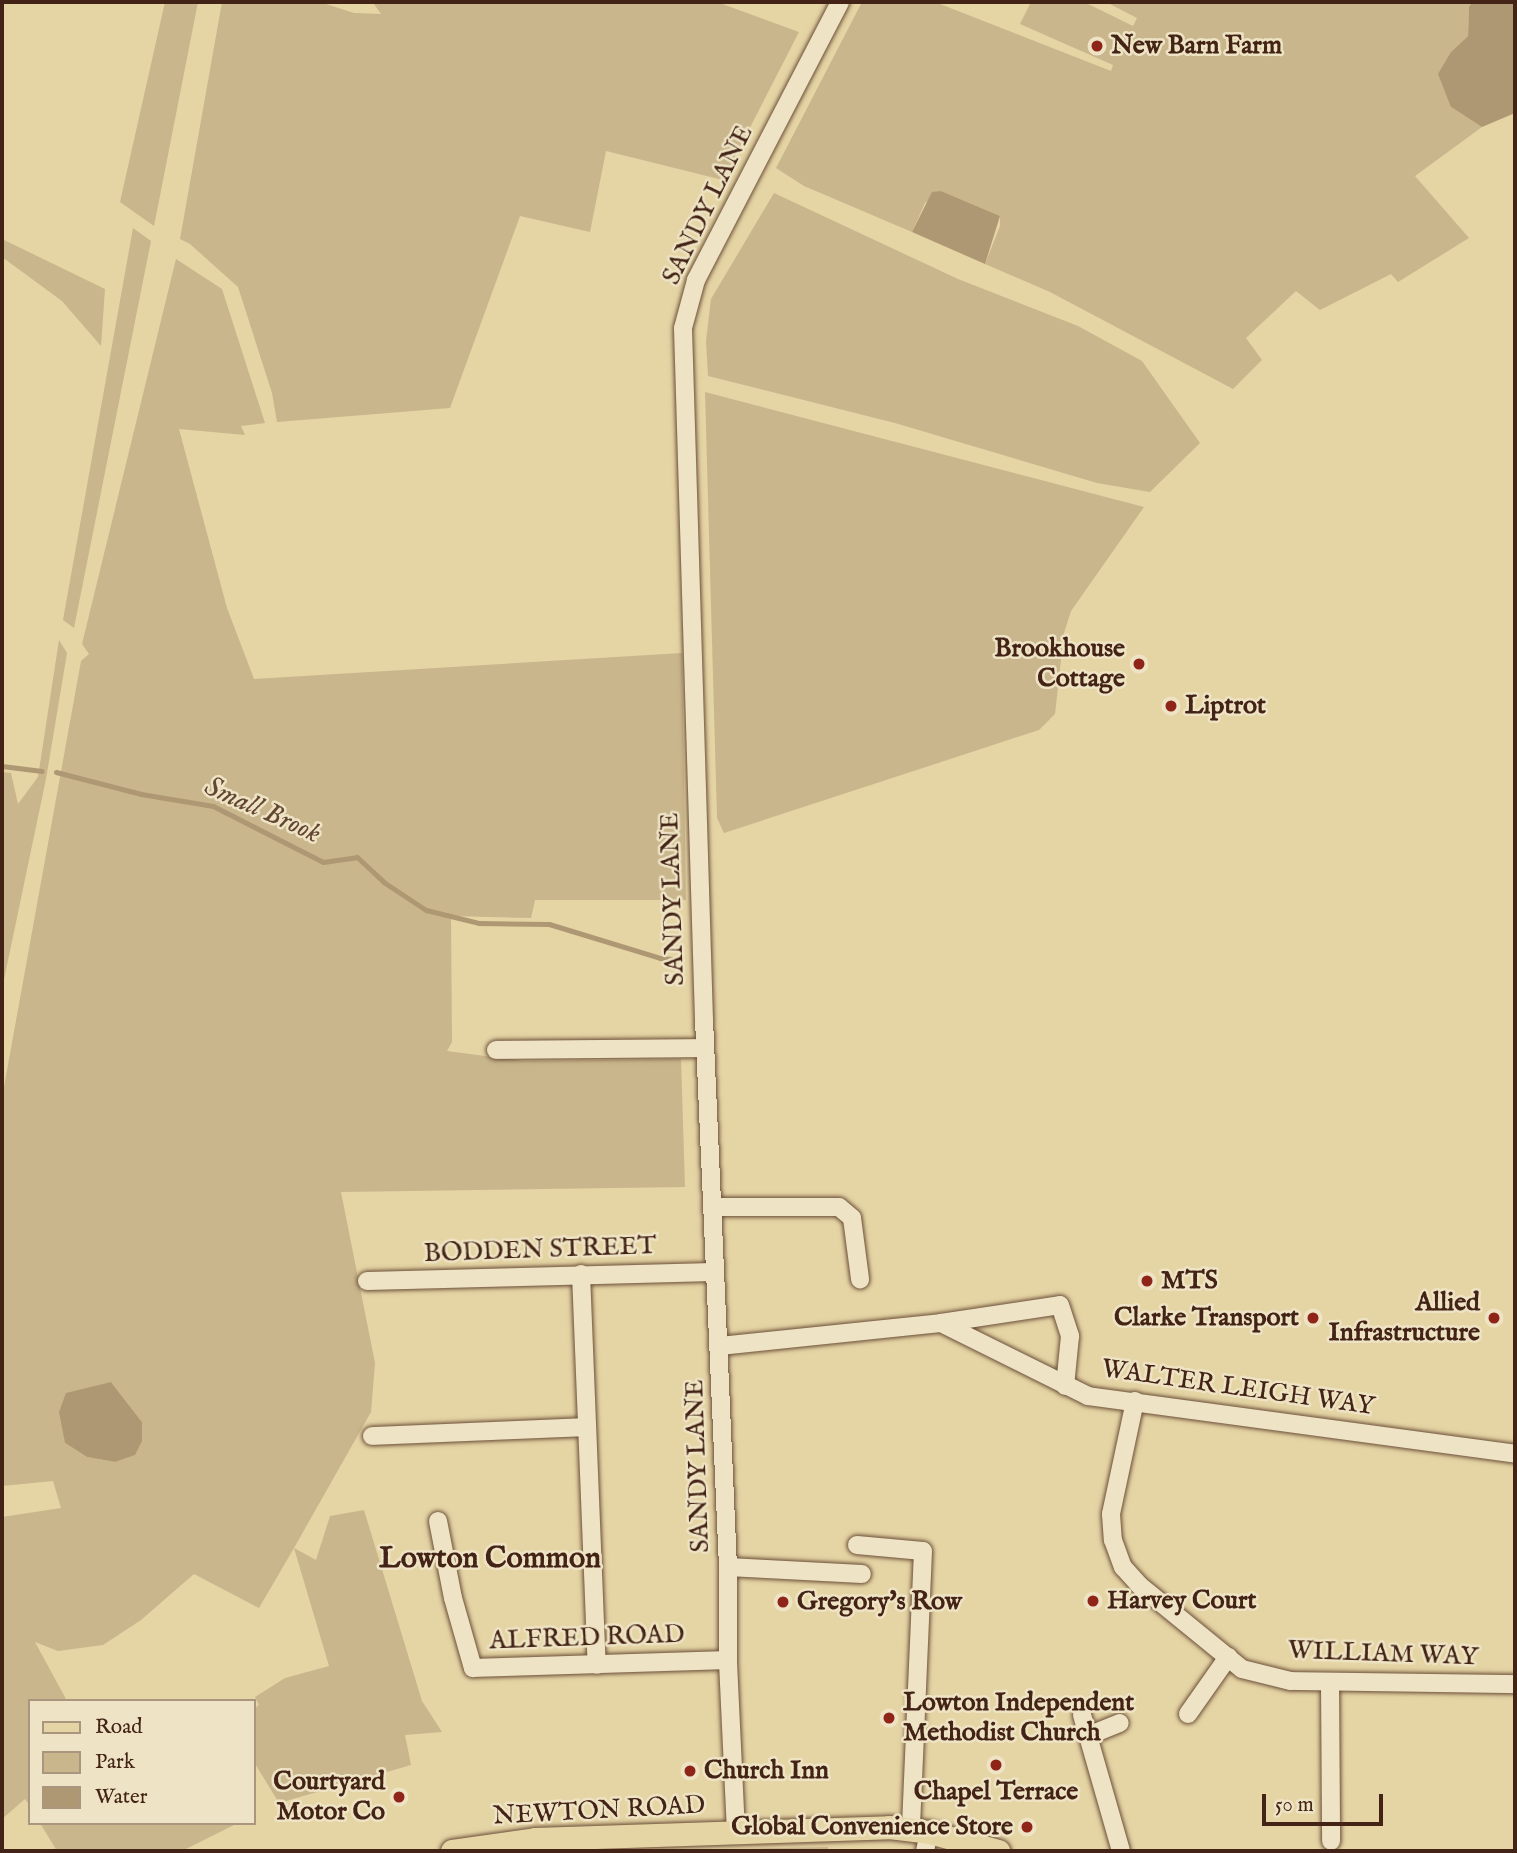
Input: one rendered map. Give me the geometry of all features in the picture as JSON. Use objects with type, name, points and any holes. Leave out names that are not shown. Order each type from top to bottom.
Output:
[{"type":"main road","name":"NEWTON ROAD","points":[[452,1851],[736,1832],[922,1837],[998,1851]]},
{"type":"street","name":"SANDY LANE","points":[[736,1832],[728,1660],[728,1567],[705,1048],[683,328],[696,280],[840,2]]},
{"type":"street","points":[[496,1050],[705,1048]]},
{"type":"street","points":[[712,1207],[839,1207],[852,1218],[860,1279]]},
{"type":"street","name":"BODDEN STREET","points":[[368,1281],[714,1272]]},
{"type":"street","points":[[581,1274],[585,1427],[597,1665]]},
{"type":"street","points":[[719,1346],[941,1323],[1060,1305],[1070,1335],[1065,1386]]},
{"type":"street","name":"WALTER LEIGH WAY","points":[[941,1323],[1088,1396],[1515,1454]]},
{"type":"street","name":"WILLIAM WAY","points":[[1135,1401],[1111,1514],[1113,1540],[1123,1567],[1139,1585],[1242,1669],[1291,1681],[1515,1684]]},
{"type":"street","points":[[372,1436],[585,1427]]},
{"type":"street","name":"ALFRED ROAD","points":[[438,1521],[453,1598],[473,1668],[728,1660]]},
{"type":"street","points":[[857,1545],[923,1551],[922,1837]]},
{"type":"street","points":[[728,1567],[862,1574]]},
{"type":"street","points":[[1188,1714],[1228,1657]]},
{"type":"street","points":[[1330,1682],[1331,1841]]},
{"type":"street","points":[[1082,1715],[1090,1735],[1121,1851]]},
{"type":"street","points":[[1090,1735],[1120,1723]]},
{"type":"green space","points":[[165,2],[198,2],[154,226],[120,202]]},
{"type":"green space","points":[[222,2],[320,2],[354,13],[381,14],[374,4],[367,2],[717,2],[799,32],[723,180],[606,151],[590,232],[520,216],[450,408],[277,422],[272,393],[238,287],[190,244],[180,239]]},
{"type":"green space","points":[[862,2],[935,2],[1111,71],[1113,65],[1020,24],[1031,2],[1084,2],[1133,26],[1137,18],[1106,2],[1472,2],[1469,7],[1468,36],[1451,52],[1451,107],[1482,127],[1415,176],[1469,238],[1398,282],[1391,274],[1320,310],[1296,291],[1246,338],[1262,360],[1233,389],[1050,292],[985,264],[1000,226],[1000,216],[941,191],[925,203],[912,232],[804,186],[776,168]]},
{"type":"green space","points":[[774,193],[958,279],[1078,326],[1142,361],[1200,443],[1150,492],[1097,483],[895,423],[708,376],[706,341],[711,299]]},
{"type":"green space","points":[[133,228],[151,241],[74,628],[63,620]]},
{"type":"green space","points":[[2,239],[105,289],[101,346],[62,301],[2,257]]},
{"type":"green space","points":[[176,259],[222,289],[265,423],[241,426],[245,435],[179,429],[227,608],[254,679],[682,653],[686,900],[535,900],[531,918],[451,916],[452,1042],[447,1051],[523,1061],[681,1059],[685,1187],[341,1192],[375,1363],[371,1412],[259,1608],[194,1574],[141,1620],[103,1645],[58,1651],[35,1642],[66,1699],[28,1699],[28,1803],[25,1799],[2,1819],[2,1517],[61,1508],[53,1481],[2,1486],[2,1098],[81,661],[89,654],[82,644]],"holes":[[[111,1382],[142,1422],[134,1455],[115,1462],[87,1457],[65,1443],[64,1427]]]},
{"type":"green space","points":[[705,392],[1144,507],[1071,611],[1064,633],[1055,714],[1039,730],[724,833],[717,818]]},
{"type":"green space","points":[[59,640],[67,653],[46,779],[2,989],[2,772],[11,773],[18,804],[38,777]]},
{"type":"green space","points":[[364,1510],[422,1701],[442,1732],[405,1735],[411,1765],[279,1803],[256,1765],[256,1707],[259,1705],[255,1697],[285,1678],[329,1666],[294,1548],[316,1560],[330,1516]]},
{"type":"green space","points":[[41,1825],[234,1825],[182,1851],[57,1851]]},
{"type":"green space","points":[[828,1847],[828,1851],[654,1851]]},
{"type":"water","points":[[1472,2],[1515,2],[1515,113],[1482,127],[1451,107],[1438,74],[1451,52],[1468,36],[1469,7]]},
{"type":"water","points":[[941,191],[1000,216],[985,264],[912,232],[932,192]]},
{"type":"water","points":[[111,1382],[142,1422],[142,1441],[135,1455],[115,1462],[87,1457],[65,1443],[59,1412],[66,1393]]},
{"type":"waterway","name":"Small Brook","points":[[2,766],[42,771]]},
{"type":"waterway","name":"Small Brook","points":[[56,772],[141,794],[213,806],[323,862],[357,857],[385,883],[426,910],[479,923],[549,924],[660,958],[681,960]]},
{"type":"place","name":"New Barn Farm","points":[[1097,46]]},
{"type":"place","name":"Brookhouse Cottage","points":[[1139,664]]},
{"type":"place","name":"Liptrot","points":[[1171,706]]},
{"type":"place","name":"MTS","points":[[1147,1281]]},
{"type":"place","name":"Clarke Transport","points":[[1313,1318]]},
{"type":"place","name":"Allied Infrastructure","points":[[1494,1318]]},
{"type":"place","name":"Harvey Court","points":[[1093,1601]]},
{"type":"place","name":"Gregory's Row","points":[[783,1602]]},
{"type":"place","name":"Lowton Independent Methodist Church","points":[[889,1718]]},
{"type":"place","name":"Chapel Terrace","points":[[996,1765]]},
{"type":"place","name":"Church Inn","points":[[690,1771]]},
{"type":"place","name":"Courtyard Motor Co","points":[[399,1797]]},
{"type":"place","name":"Global Convenience Store","points":[[1027,1827]]},
{"type":"district","name":"Lowton Common","points":[[490,1559]]}]
